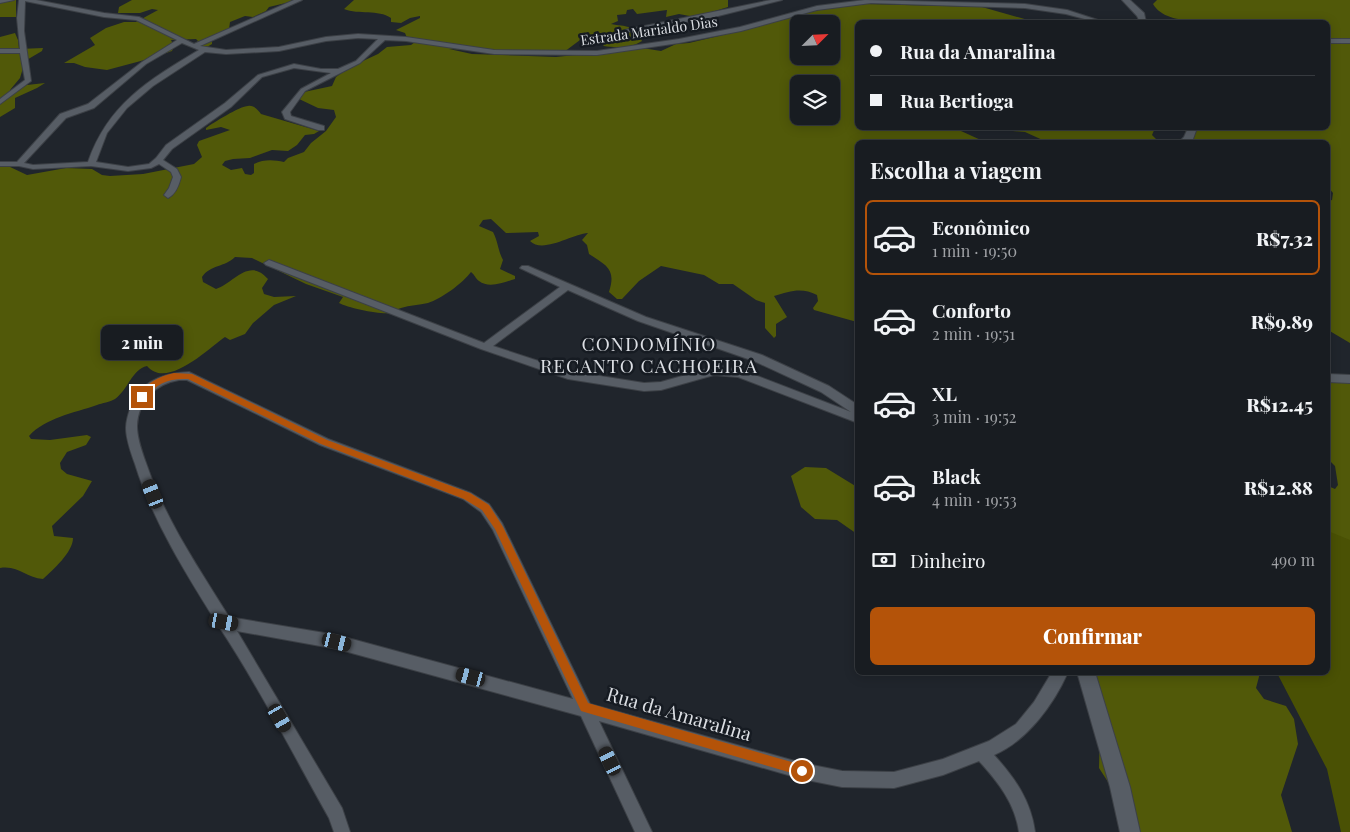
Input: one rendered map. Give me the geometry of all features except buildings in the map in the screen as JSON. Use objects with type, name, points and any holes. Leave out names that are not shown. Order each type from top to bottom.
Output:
[{"type":"street","points":[[0,1],[11,0]]},
{"type":"street","points":[[0,102],[28,81],[29,76],[23,50],[20,10],[22,0]]},
{"type":"street","name":"Estrada Marialdo Dias","points":[[27,0],[104,15],[137,18],[204,50],[226,52],[259,51],[341,37],[384,37],[494,52],[583,54],[679,41],[741,29],[792,14],[845,2],[895,1],[1025,6],[1067,12],[1094,20]]},
{"type":"street","points":[[194,46],[299,0]]},
{"type":"street","points":[[628,30],[714,16],[778,0]]},
{"type":"street","points":[[1126,0],[1136,8],[1142,20]]},
{"type":"street","points":[[321,128],[291,119],[286,115],[286,112],[303,90],[337,71],[358,62],[384,37]]},
{"type":"street","points":[[19,164],[63,116],[91,106],[144,62],[182,40]]},
{"type":"street","points":[[1330,41],[1350,42]]},
{"type":"street","points":[[0,51],[23,50]]},
{"type":"street","points":[[91,164],[105,130],[120,110],[166,75],[204,50]]},
{"type":"street","points":[[0,164],[19,164],[34,167],[91,164],[128,169],[151,166],[159,160],[169,147],[228,105],[260,76],[294,66],[321,71],[337,71]]},
{"type":"street","points":[[159,160],[174,171],[177,177],[173,189],[168,195]]},
{"type":"street","points":[[269,263],[485,347],[568,375],[644,387],[661,386],[714,371],[739,373],[855,418]]},
{"type":"street","points":[[525,268],[642,319],[758,358],[825,389],[855,409]]},
{"type":"street","points":[[485,347],[567,286]]},
{"type":"street","points":[[342,832],[336,814],[165,524],[141,464],[132,428],[136,405],[148,388],[159,380],[174,375],[190,376],[324,442],[467,496],[486,508],[498,527],[644,832]]},
{"type":"street","points":[[1330,378],[1350,379]]},
{"type":"street","name":"Rua da Amaralina","points":[[224,622],[337,642],[584,708],[802,771],[842,779],[894,780],[943,767],[994,747],[1021,729],[1039,707],[1058,675]]},
{"type":"street","points":[[1087,675],[1120,787],[1130,832]]},
{"type":"street","points":[[981,752],[1001,773],[1015,793],[1027,825],[1027,832]]},
{"type":"green space","points":[[0,0],[16,0],[16,17],[0,17]]},
{"type":"green space","points":[[132,0],[298,0],[269,7],[266,11],[253,17],[245,16],[230,22],[229,29],[212,37],[212,44],[207,47],[190,47],[198,41],[196,39],[171,40],[174,46],[172,51],[107,70],[85,67],[74,63],[64,63],[95,45],[90,38],[106,28],[124,22],[136,22],[158,10],[152,9],[140,13],[118,13],[119,7]]},
{"type":"green space","points":[[354,0],[728,0],[728,7],[695,17],[679,14],[666,17],[667,10],[637,14],[633,9],[627,10],[626,14],[617,15],[618,21],[611,24],[629,27],[636,32],[642,41],[628,46],[604,46],[597,39],[592,38],[580,40],[564,52],[449,49],[472,54],[556,57],[642,48],[661,51],[676,44],[723,35],[786,14],[866,4],[982,7],[1028,20],[855,20],[855,130],[964,130],[961,131],[981,140],[855,140],[855,321],[814,310],[813,308],[818,301],[817,295],[801,290],[791,291],[774,296],[787,317],[776,324],[776,336],[774,338],[765,328],[765,303],[756,300],[733,284],[719,284],[704,275],[661,266],[639,281],[622,299],[617,299],[609,292],[612,278],[609,269],[589,254],[587,245],[582,240],[588,233],[542,245],[530,241],[539,236],[538,232],[506,233],[491,219],[483,220],[479,226],[493,232],[503,260],[500,269],[515,276],[515,279],[497,284],[487,284],[479,281],[471,272],[457,286],[439,298],[428,303],[401,308],[391,313],[373,312],[343,305],[339,303],[343,297],[306,284],[252,258],[235,257],[227,263],[205,273],[202,277],[203,282],[216,289],[248,271],[254,270],[268,279],[262,288],[264,294],[274,297],[296,296],[274,305],[253,323],[245,334],[230,340],[225,337],[187,365],[165,373],[155,372],[147,366],[142,368],[115,399],[51,420],[29,436],[31,439],[50,440],[87,435],[91,437],[86,445],[67,452],[60,463],[61,469],[67,474],[92,481],[83,496],[52,526],[54,536],[73,538],[70,549],[52,571],[43,579],[12,568],[0,568],[0,165],[8,166],[27,175],[66,168],[92,169],[102,175],[110,176],[143,174],[194,164],[202,157],[197,145],[199,141],[230,130],[221,127],[206,130],[206,128],[233,112],[250,106],[256,108],[261,114],[319,131],[314,134],[305,135],[297,145],[288,151],[272,150],[250,158],[225,161],[222,165],[231,170],[242,168],[245,174],[251,175],[254,173],[254,164],[258,162],[269,160],[284,162],[288,158],[304,152],[311,143],[326,131],[336,117],[334,110],[318,108],[297,98],[304,92],[332,86],[336,77],[350,67],[378,54],[387,47],[411,45],[415,42],[407,38],[405,33],[396,30],[420,18],[420,16],[410,18],[401,23],[391,22],[391,18],[386,15],[344,9]]},
{"type":"green space","points":[[1157,0],[1350,0],[1350,343],[1330,331],[1330,200],[1332,200],[1333,193],[1330,189],[1330,140],[1190,140],[1187,138],[1185,130],[1330,130],[1330,20],[1186,20],[1163,14],[1153,4]]},
{"type":"green space","points":[[15,33],[19,49],[43,48],[42,51],[25,61],[20,78],[10,90],[27,85],[45,83],[15,98],[15,108],[0,117],[0,37]]},
{"type":"green space","points":[[1002,130],[1154,130],[1152,135],[1157,140],[1043,140],[1025,132]]},
{"type":"green space","points":[[1330,374],[1350,380],[1350,540],[1330,532],[1330,487],[1335,489],[1338,485],[1335,466],[1330,461]]},
{"type":"green space","points":[[805,467],[826,468],[855,486],[855,533],[837,520],[815,519],[801,507],[791,476]]},
{"type":"green space","points":[[1330,522],[1350,529],[1350,832],[1341,832],[1327,769],[1278,675],[1330,675]]},
{"type":"green space","points":[[1084,675],[1259,675],[1256,688],[1264,699],[1286,706],[1294,719],[1298,744],[1281,795],[1292,832],[1126,832],[1108,782],[1099,768],[1100,726]]},
{"type":"district","name":"CONDOMÍNIO RECANTO CACHOEIRA","points":[[649,355]]},
{"type":"route","points":[[142,397],[148,388],[159,380],[174,375],[190,376],[324,442],[467,496],[486,508],[498,527],[584,708],[802,771]]}]
